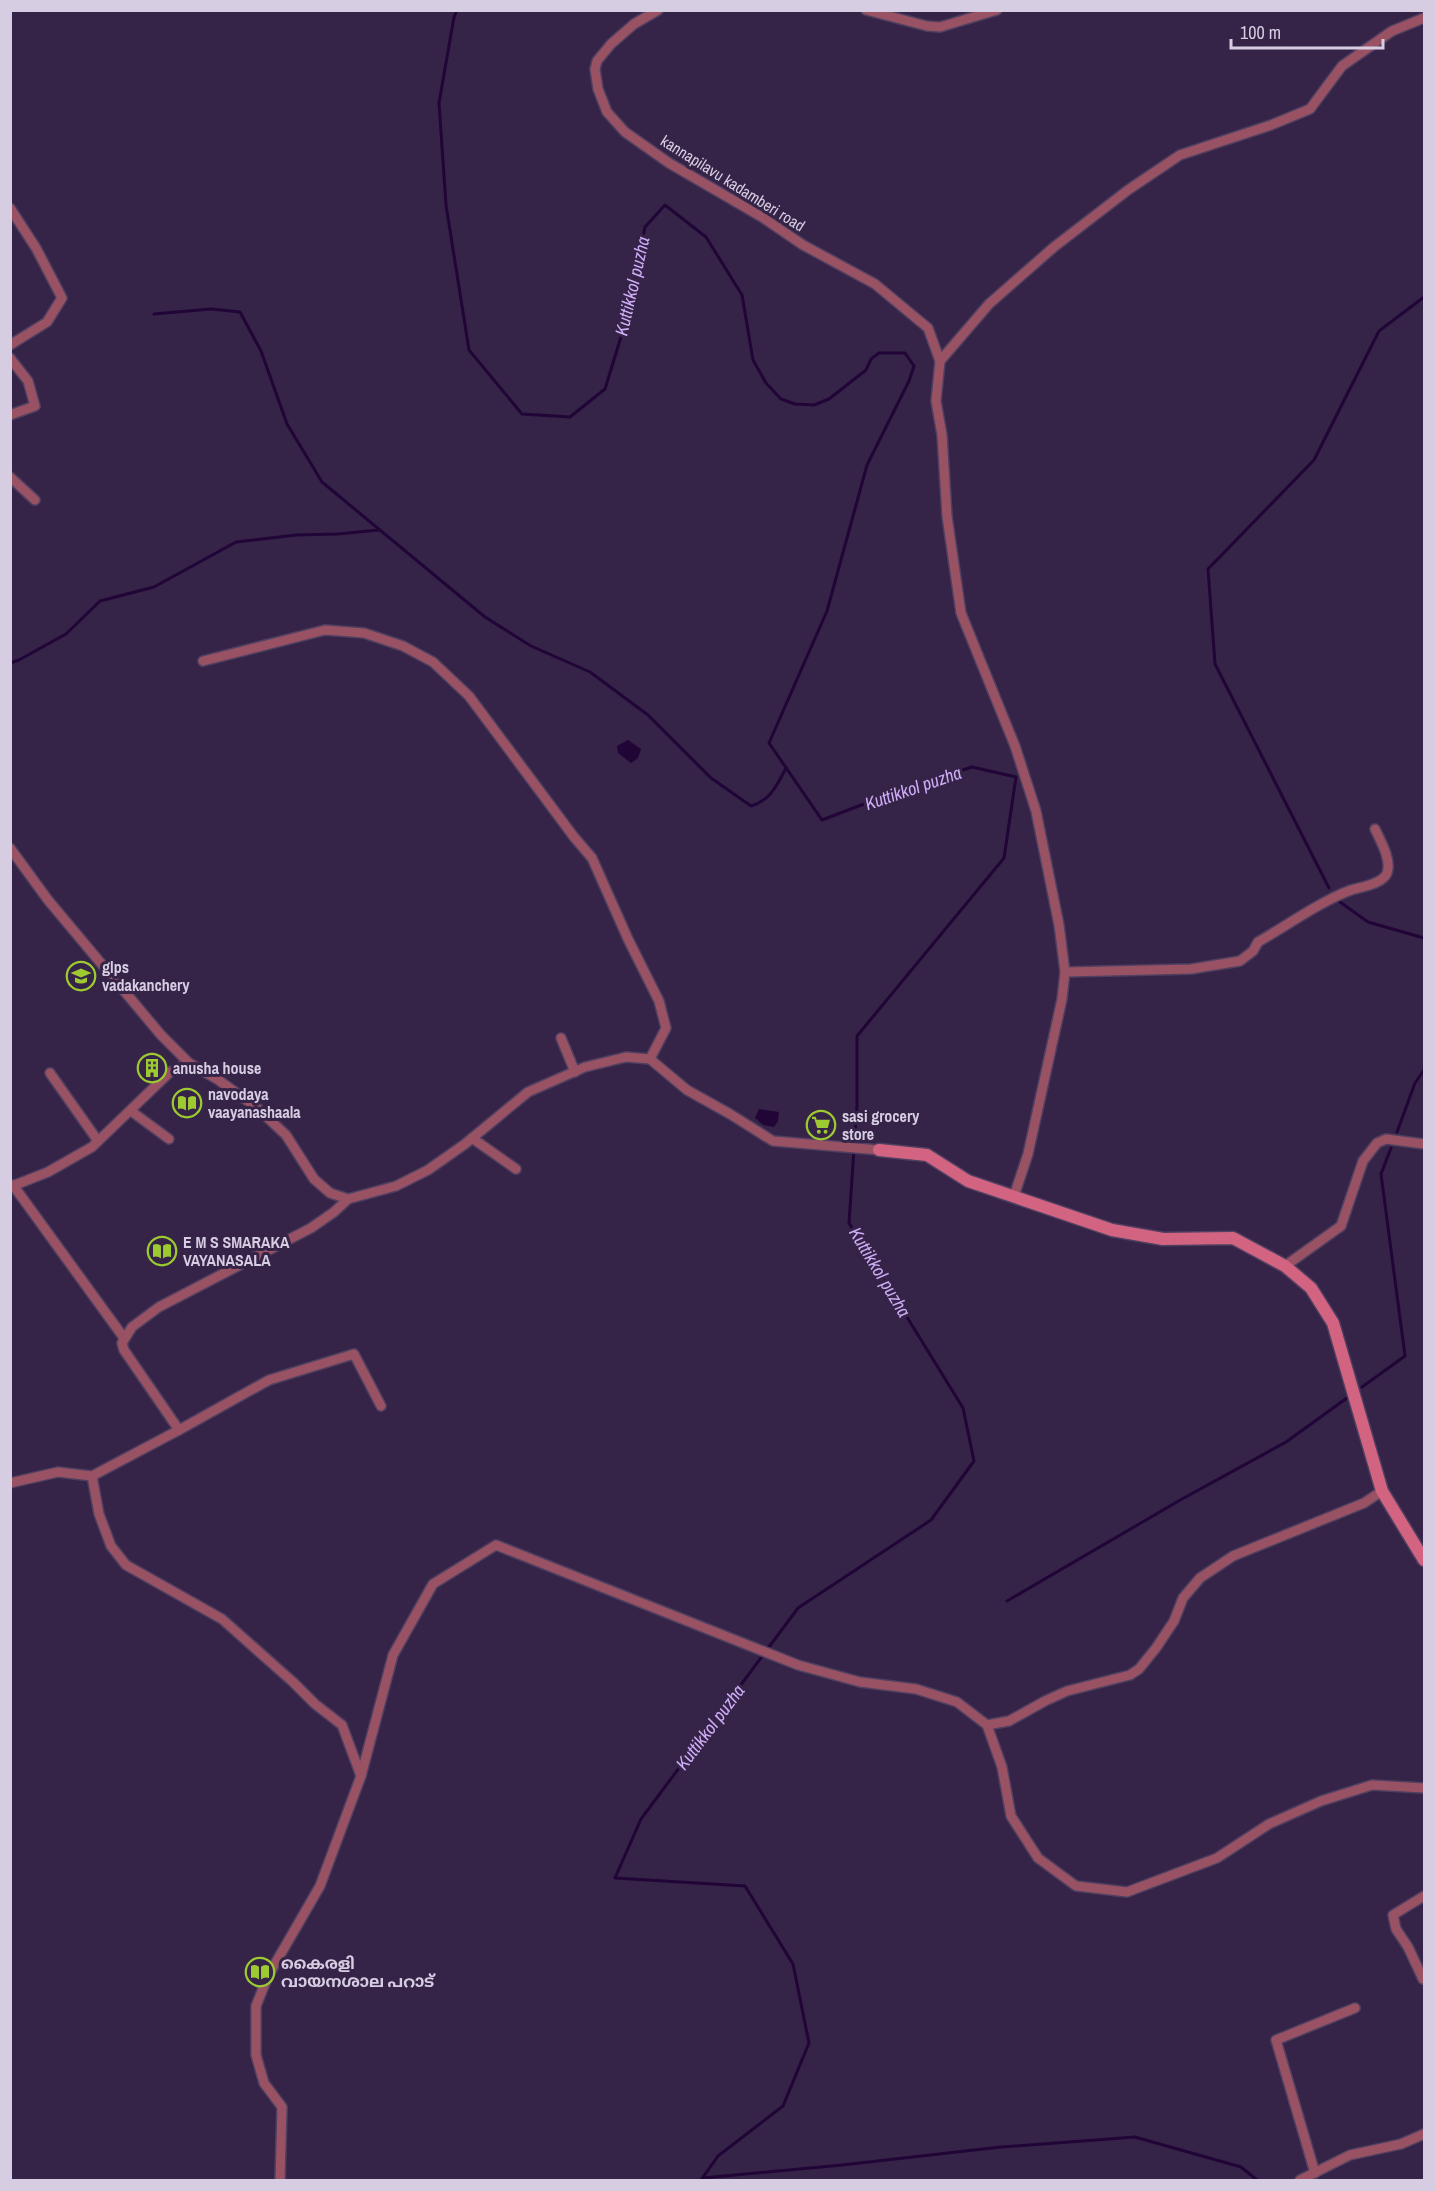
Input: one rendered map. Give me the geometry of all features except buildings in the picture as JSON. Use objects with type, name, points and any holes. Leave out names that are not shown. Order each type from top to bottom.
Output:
[{"type":"street","name":"kannapilavu kadamberi road","points":[[658,10],[634,24],[611,44],[597,61],[595,69],[598,89],[607,112],[625,132],[669,163],[762,217],[803,245],[875,284],[928,328],[940,361]]},
{"type":"street","points":[[866,10],[927,26],[940,27],[997,10]]},
{"type":"street","points":[[1014,1196],[1028,1154],[1062,999],[1065,972],[1059,925],[1036,811],[1015,746],[961,613],[947,516],[942,435],[936,401],[940,361],[989,304],[1054,247],[1128,190],[1180,155],[1310,109],[1342,66],[1392,31],[1425,18]]},
{"type":"street","points":[[10,208],[36,248],[62,298],[47,322],[13,344],[10,358],[28,381],[35,406],[10,415]]},
{"type":"street","points":[[10,477],[35,500]]},
{"type":"street","points":[[203,661],[325,630],[364,633],[403,646],[433,663],[469,696],[592,858],[659,1001],[666,1028],[650,1059]]},
{"type":"street","points":[[1065,972],[1191,969],[1240,961],[1253,951],[1258,942],[1349,891],[1370,885],[1384,877],[1388,871],[1387,861],[1384,847],[1375,829]]},
{"type":"street","points":[[10,848],[48,900],[161,1035],[189,1063],[217,1078],[256,1107],[286,1135],[315,1179],[330,1193],[348,1199],[368,1195],[428,1170],[472,1138],[528,1092],[575,1072],[626,1057],[650,1059],[687,1090],[773,1142],[927,1155],[968,1181],[1112,1230],[1163,1239],[1233,1238],[1286,1266],[1311,1288],[1333,1323],[1382,1491],[1425,1560]]},
{"type":"street","points":[[561,1038],[575,1072]]},
{"type":"street","points":[[124,1338],[12,1186],[48,1172],[92,1147],[170,1072],[189,1063]]},
{"type":"street","points":[[50,1073],[98,1142]]},
{"type":"street","points":[[131,1111],[169,1139]]},
{"type":"street","points":[[472,1138],[516,1169]]},
{"type":"street","points":[[1286,1266],[1341,1226],[1363,1161],[1377,1143],[1386,1139],[1425,1144]]},
{"type":"street","points":[[179,1431],[124,1350],[122,1343],[132,1327],[159,1307],[311,1228],[348,1199]]},
{"type":"street","points":[[10,1483],[58,1472],[92,1476],[179,1431],[269,1380],[354,1354],[381,1406]]},
{"type":"street","points":[[92,1476],[99,1514],[111,1546],[126,1566],[222,1619],[315,1704],[342,1725],[361,1776]]},
{"type":"street","points":[[987,1725],[1009,1722],[1067,1691],[1130,1675],[1139,1669],[1156,1648],[1174,1621],[1184,1598],[1200,1578],[1233,1556],[1364,1503],[1382,1491]]},
{"type":"street","points":[[280,2181],[282,2107],[264,2083],[256,2055],[256,2006],[268,1976],[320,1886],[361,1776],[393,1655],[433,1584],[496,1545],[798,1665],[860,1682],[916,1689],[957,1702],[987,1725],[1002,1767],[1011,1816],[1038,1858],[1076,1886],[1127,1892],[1217,1858],[1269,1824],[1321,1801],[1372,1785],[1425,1788]]},
{"type":"street","points":[[352,1750],[372,1734]]},
{"type":"street","points":[[1423,1979],[1408,1947],[1396,1929],[1393,1915],[1425,1896]]},
{"type":"street","points":[[1315,2173],[1276,2040],[1354,2008]]},
{"type":"street","points":[[1300,2181],[1350,2155],[1401,2144],[1425,2134]]},
{"type":"shaded area","points":[[628,740],[641,749],[638,758],[631,763],[618,753],[617,746]]},
{"type":"shaded area","name":"glps vadakanchery","points":[[82,963],[92,978],[81,986],[69,974]]},
{"type":"shaded area","points":[[759,1109],[779,1112],[778,1121],[774,1127],[763,1125],[755,1118]]},
{"type":"waterway","name":"Kuttikkol puzha","points":[[457,10],[439,103],[446,205],[469,350],[522,414],[570,417],[605,389],[624,327],[645,227],[665,205],[706,237],[742,295],[753,360],[766,383],[781,399],[795,404],[814,405],[829,399],[866,370],[871,359],[879,353],[905,353],[914,366],[909,381],[867,465],[827,611],[769,743],[822,820],[906,788],[972,767],[1016,777],[1004,858],[857,1036],[857,1105],[849,1223],[963,1408],[974,1461],[931,1520],[798,1608],[641,1819],[615,1878],[745,1886],[793,1964],[809,2043],[783,2106],[718,2156],[701,2180]]},
{"type":"waterway","points":[[1329,888],[1215,664],[1208,569],[1314,460],[1379,331],[1424,297]]},
{"type":"waterway","points":[[154,314],[211,309],[240,312],[261,351],[287,424],[322,482],[485,617],[531,646],[590,672],[648,715],[711,778],[751,806],[768,796],[786,768]]},
{"type":"waterway","points":[[10,663],[66,634],[100,601],[154,587],[236,542],[296,535],[379,530]]},
{"type":"waterway","points":[[1340,902],[1368,922],[1424,938]]},
{"type":"waterway","points":[[1397,1132],[1415,1083],[1424,1070]]},
{"type":"waterway","points":[[1362,1387],[1405,1356],[1381,1174],[1391,1148]]},
{"type":"waterway","points":[[1007,1601],[1182,1499],[1286,1442],[1347,1398]]},
{"type":"waterway","points":[[703,2178],[1001,2147],[1135,2137],[1241,2167],[1257,2180]]},
{"type":"place","name":"glps vadakanchery","points":[[81,976]]},
{"type":"place","name":"anusha house","points":[[152,1068]]},
{"type":"place","name":"navodaya vaayanashaala","points":[[187,1103]]},
{"type":"place","name":"sasi grocery store","points":[[821,1125]]},
{"type":"place","name":"E M S SMARAKA VAYANASALA","points":[[162,1251]]},
{"type":"place","name":"കൈരളി വായനശാല പറാട്","points":[[260,1972]]}]
